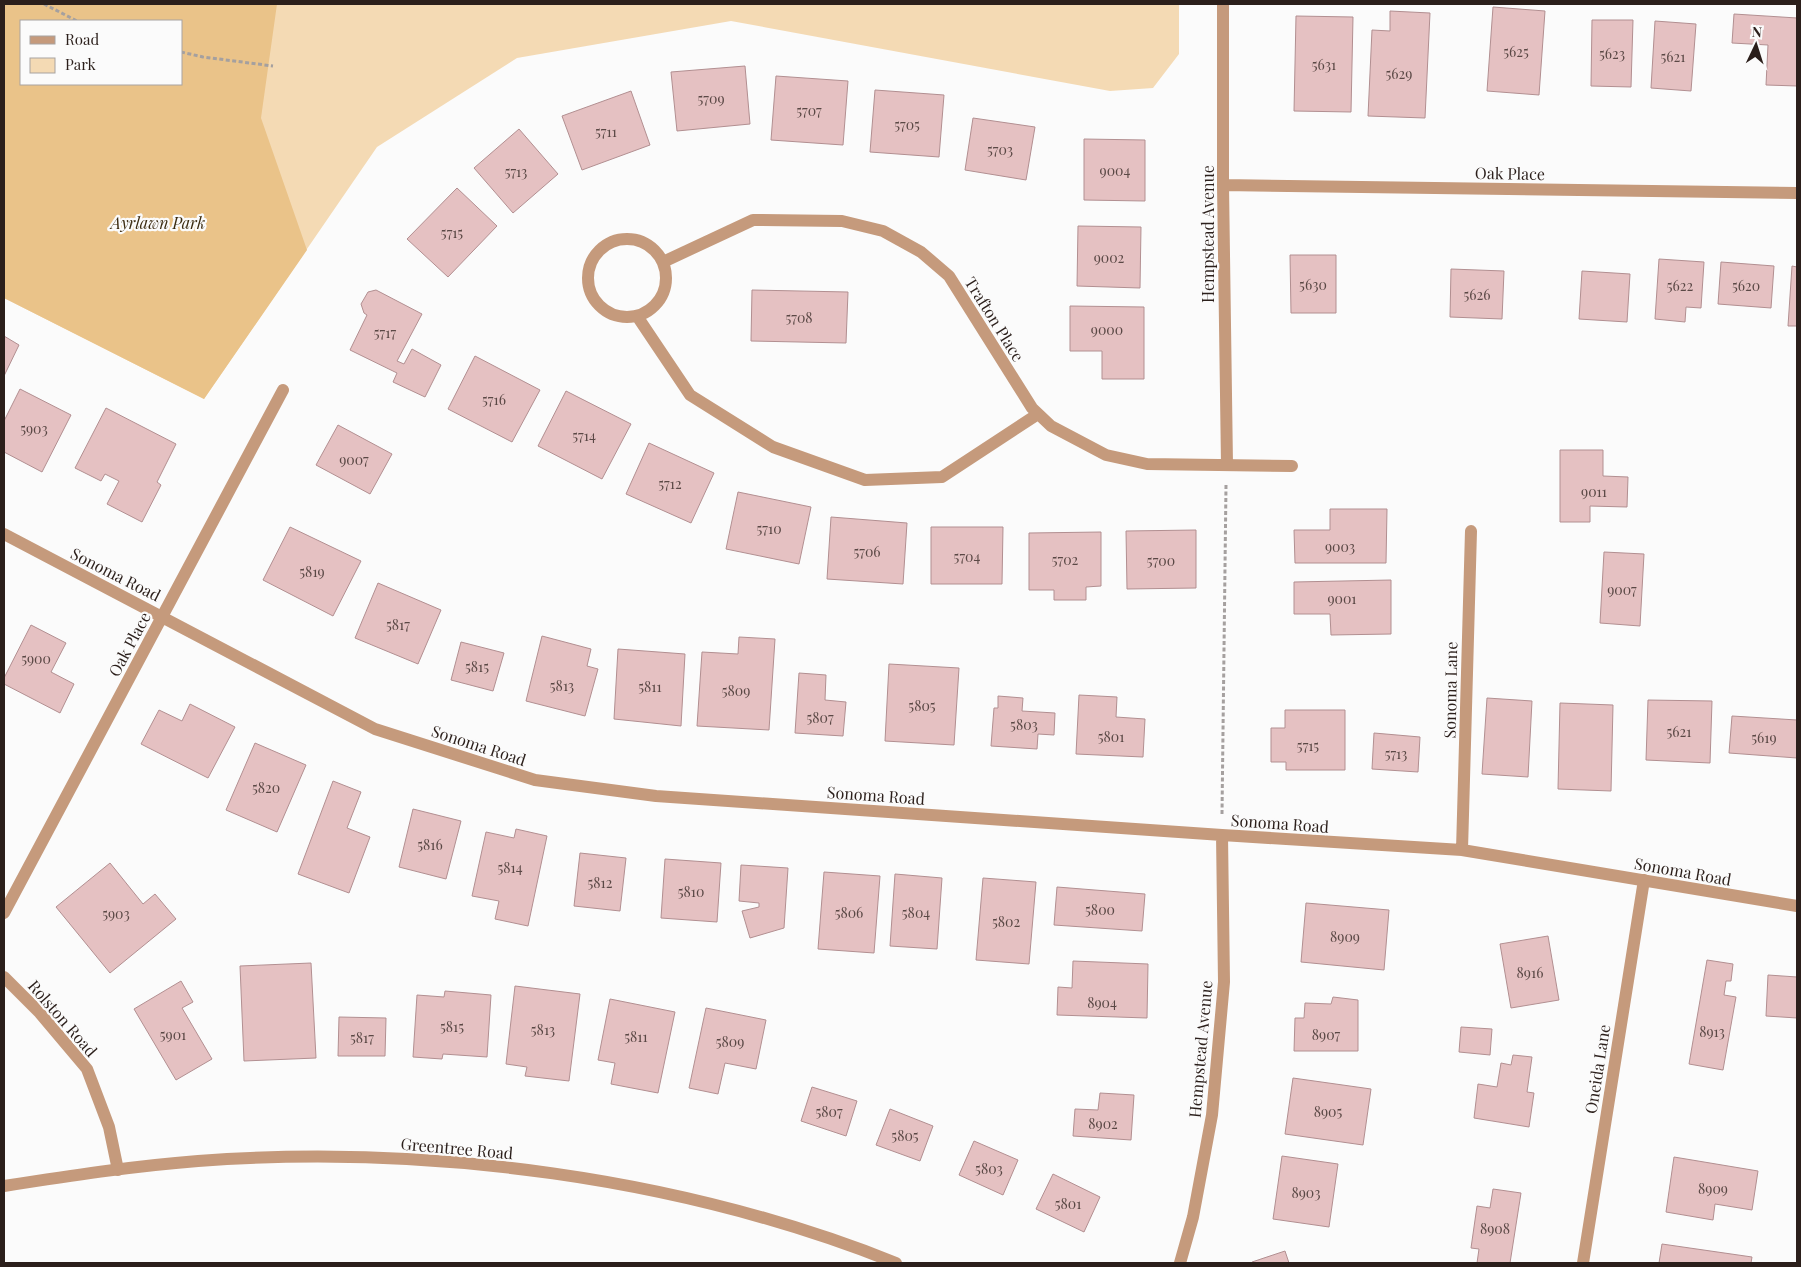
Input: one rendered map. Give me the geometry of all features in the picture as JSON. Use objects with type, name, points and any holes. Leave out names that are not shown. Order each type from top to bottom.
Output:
[{"type":"street","name":"Hempstead Avenue","points":[[1223,4],[1223,185],[1227,464]]},
{"type":"street","name":"Oak Place","points":[[1223,185],[1797,193]]},
{"type":"street","name":"Trafton Place","points":[[663,262],[753,220],[842,221],[884,232],[921,252],[949,276],[1032,408],[1051,426],[1106,455],[1147,464],[1292,466]]},
{"type":"street","points":[[630,239],[644,242],[655,250],[663,262],[667,275],[665,289],[660,301],[650,311],[637,316],[623,318],[610,314],[599,306],[591,294],[587,281],[589,268],[595,255],[604,245],[617,240],[630,239]]},
{"type":"street","points":[[637,316],[690,395],[773,447],[865,480],[942,477],[1038,414]]},
{"type":"street","name":"Oak Place","points":[[4,913],[283,390]]},
{"type":"street","name":"Sonoma Lane","points":[[1462,850],[1470,531]]},
{"type":"street","name":"Sonoma Road","points":[[4,534],[375,728],[535,780],[656,796],[1462,850],[1797,906]]},
{"type":"street","name":"Hempstead Avenue","points":[[1180,1263],[1193,1217],[1212,1115],[1224,982],[1222,835]]},
{"type":"street","name":"Oneida Lane","points":[[1583,1263],[1644,880]]},
{"type":"street","name":"Rolston Road","points":[[4,977],[39,1012],[87,1069],[110,1127],[118,1170]]},
{"type":"street","name":"Greentree Road","points":[[4,1186],[198,1161],[319,1157],[448,1163],[523,1170],[649,1190],[728,1208],[797,1229],[896,1263]]},
{"type":"path","points":[[44,4],[75,20]]},
{"type":"path","points":[[182,52],[203,57],[273,66]]},
{"type":"path","points":[[1222,835],[1227,464]]},
{"type":"green space","name":"Ayrlawn Park","points":[[4,4],[1179,4],[1179,54],[1153,88],[1110,91],[731,21],[517,58],[377,147],[204,399],[4,298]]},
{"type":"green space","points":[[4,4],[277,4],[261,118],[307,250],[204,399],[4,298]]},
{"type":"building","points":[[1493,7],[1545,11],[1539,95],[1487,91]]},
{"type":"building","points":[[1390,11],[1430,13],[1425,118],[1368,116],[1372,30],[1390,31]]},
{"type":"building","points":[[1734,14],[1797,18],[1797,86],[1766,85],[1768,45],[1732,43]]},
{"type":"building","points":[[1296,16],[1353,17],[1351,112],[1294,111]]},
{"type":"building","points":[[1592,20],[1633,20],[1631,87],[1591,86]]},
{"type":"building","points":[[1655,21],[1696,24],[1691,91],[1651,88]]},
{"type":"building","points":[[745,66],[750,124],[677,131],[671,72]]},
{"type":"building","points":[[776,76],[848,81],[843,145],[771,140]]},
{"type":"building","points":[[875,90],[944,95],[939,157],[870,152]]},
{"type":"building","points":[[631,91],[650,145],[582,170],[562,116]]},
{"type":"building","points":[[973,118],[1035,127],[1026,180],[965,170]]},
{"type":"building","points":[[519,129],[558,174],[513,213],[474,168]]},
{"type":"building","points":[[1084,139],[1145,140],[1145,201],[1084,200]]},
{"type":"building","points":[[457,188],[497,226],[448,277],[407,239]]},
{"type":"building","points":[[1078,226],[1141,227],[1140,288],[1077,286]]},
{"type":"building","points":[[1290,255],[1336,255],[1336,313],[1291,313]]},
{"type":"building","points":[[1659,259],[1704,262],[1701,308],[1686,307],[1685,322],[1655,319]]},
{"type":"building","points":[[1721,262],[1774,266],[1771,308],[1718,304]]},
{"type":"building","points":[[1792,266],[1797,267],[1797,326],[1788,326]]},
{"type":"building","points":[[1451,269],[1504,271],[1502,319],[1450,317]]},
{"type":"building","points":[[1582,271],[1630,274],[1627,322],[1579,319]]},
{"type":"building","points":[[376,290],[422,314],[397,361],[404,364],[412,349],[441,365],[425,397],[393,382],[397,373],[350,350],[367,315],[364,313],[361,304],[368,292]]},
{"type":"building","points":[[752,290],[848,292],[846,343],[751,341]]},
{"type":"building","points":[[1070,306],[1144,307],[1144,379],[1102,379],[1102,351],[1070,351]]},
{"type":"building","points":[[4,336],[19,345],[4,376]]},
{"type":"building","points":[[475,356],[540,390],[512,442],[448,409]]},
{"type":"building","points":[[20,389],[71,415],[42,472],[4,452],[4,421]]},
{"type":"building","points":[[566,391],[631,424],[602,479],[538,446]]},
{"type":"building","points":[[106,408],[176,444],[157,482],[161,485],[142,522],[107,504],[119,481],[105,474],[101,481],[75,468]]},
{"type":"building","points":[[338,425],[392,454],[370,494],[316,465]]},
{"type":"building","points":[[649,443],[714,473],[691,523],[626,494]]},
{"type":"building","points":[[1560,450],[1603,450],[1603,476],[1628,477],[1627,507],[1590,506],[1590,522],[1560,522]]},
{"type":"building","points":[[738,492],[811,507],[799,564],[726,549]]},
{"type":"building","points":[[1330,509],[1387,509],[1386,563],[1295,563],[1294,530],[1330,530]]},
{"type":"building","points":[[831,517],[907,523],[903,584],[827,579]]},
{"type":"building","points":[[290,527],[361,561],[333,616],[263,580]]},
{"type":"building","points":[[931,527],[1003,527],[1002,584],[931,584]]},
{"type":"building","points":[[1196,530],[1196,588],[1127,589],[1126,531]]},
{"type":"building","points":[[1101,532],[1101,586],[1086,587],[1086,600],[1054,600],[1054,590],[1029,590],[1029,533]]},
{"type":"building","points":[[1604,552],[1644,554],[1640,626],[1600,623]]},
{"type":"building","points":[[1391,580],[1391,634],[1331,635],[1330,614],[1294,614],[1294,582]]},
{"type":"building","points":[[378,583],[441,610],[418,664],[355,638]]},
{"type":"building","points":[[31,625],[66,643],[51,672],[74,684],[60,713],[4,684],[4,678]]},
{"type":"building","points":[[542,636],[591,649],[587,666],[598,669],[585,716],[526,701]]},
{"type":"building","points":[[739,637],[775,639],[769,730],[697,726],[702,652],[738,654]]},
{"type":"building","points":[[461,642],[504,653],[493,691],[451,680]]},
{"type":"building","points":[[618,649],[685,654],[681,726],[614,719]]},
{"type":"building","points":[[889,664],[959,668],[954,745],[885,741]]},
{"type":"building","points":[[799,673],[826,675],[825,700],[846,702],[843,736],[795,733]]},
{"type":"building","points":[[1079,695],[1117,697],[1116,717],[1145,719],[1143,757],[1076,754]]},
{"type":"building","points":[[998,696],[1023,698],[1022,711],[1055,713],[1054,735],[1038,734],[1037,749],[991,746],[994,708],[998,708]]},
{"type":"building","points":[[1487,698],[1532,701],[1528,777],[1482,774]]},
{"type":"building","points":[[1648,700],[1712,701],[1710,763],[1646,760]]},
{"type":"building","points":[[1560,703],[1613,705],[1611,791],[1558,789]]},
{"type":"building","points":[[190,704],[235,727],[208,778],[141,744],[159,710],[182,721]]},
{"type":"building","points":[[1285,710],[1345,710],[1345,770],[1286,770],[1286,762],[1271,762],[1271,728],[1285,728]]},
{"type":"building","points":[[1732,716],[1797,720],[1797,758],[1729,753]]},
{"type":"building","points":[[1374,733],[1420,737],[1418,772],[1372,769]]},
{"type":"building","points":[[255,743],[306,765],[277,832],[226,810]]},
{"type":"building","points":[[333,781],[361,792],[347,828],[370,837],[349,893],[298,874]]},
{"type":"building","points":[[413,809],[461,821],[446,879],[399,867]]},
{"type":"building","points":[[516,829],[547,836],[528,926],[495,919],[499,901],[472,896],[486,832],[514,838]]},
{"type":"building","points":[[580,853],[626,858],[620,911],[574,906]]},
{"type":"building","points":[[665,859],[721,863],[717,922],[661,918]]},
{"type":"building","points":[[110,863],[143,904],[155,894],[176,919],[110,973],[56,907]]},
{"type":"building","points":[[741,865],[788,868],[784,928],[750,938],[742,911],[759,907],[759,903],[739,901]]},
{"type":"building","points":[[824,872],[880,876],[874,953],[818,949]]},
{"type":"building","points":[[895,874],[942,878],[937,949],[890,946]]},
{"type":"building","points":[[983,878],[1036,882],[1029,964],[976,960]]},
{"type":"building","points":[[1057,887],[1145,894],[1142,931],[1054,925]]},
{"type":"building","points":[[1306,903],[1389,910],[1384,970],[1301,962]]},
{"type":"building","points":[[1548,936],[1559,1000],[1511,1008],[1500,944]]},
{"type":"building","points":[[1707,960],[1733,964],[1731,981],[1726,981],[1724,995],[1736,997],[1723,1070],[1689,1064]]},
{"type":"building","points":[[1073,961],[1148,964],[1147,1018],[1057,1015],[1058,987],[1072,988]]},
{"type":"building","points":[[311,963],[316,1058],[244,1061],[240,966]]},
{"type":"building","points":[[1768,975],[1797,977],[1797,1018],[1766,1016]]},
{"type":"building","points":[[181,981],[193,1002],[182,1008],[212,1059],[176,1080],[134,1009]]},
{"type":"building","points":[[515,986],[580,994],[569,1081],[525,1076],[527,1067],[506,1064]]},
{"type":"building","points":[[445,991],[491,995],[487,1057],[443,1054],[442,1059],[413,1057],[417,995],[444,997]]},
{"type":"building","points":[[1333,997],[1358,1000],[1358,1051],[1294,1051],[1295,1018],[1304,1018],[1305,1003],[1331,1004]]},
{"type":"building","points":[[610,999],[675,1012],[658,1093],[611,1084],[615,1063],[598,1060]]},
{"type":"building","points":[[706,1008],[766,1020],[756,1069],[725,1063],[718,1094],[689,1088]]},
{"type":"building","points":[[339,1017],[386,1018],[385,1056],[338,1056]]},
{"type":"building","points":[[1461,1027],[1492,1029],[1490,1055],[1459,1052]]},
{"type":"building","points":[[1513,1055],[1532,1057],[1527,1092],[1534,1093],[1529,1127],[1474,1118],[1478,1084],[1497,1087],[1501,1063],[1511,1065]]},
{"type":"building","points":[[1293,1078],[1371,1089],[1363,1145],[1285,1134]]},
{"type":"building","points":[[812,1087],[857,1101],[846,1136],[801,1121]]},
{"type":"building","points":[[1100,1093],[1134,1095],[1131,1140],[1073,1136],[1075,1109],[1098,1110]]},
{"type":"building","points":[[890,1109],[933,1126],[920,1161],[876,1145]]},
{"type":"building","points":[[974,1141],[1018,1160],[1003,1195],[959,1175]]},
{"type":"building","points":[[1282,1156],[1338,1164],[1329,1227],[1273,1219]]},
{"type":"building","points":[[1674,1157],[1758,1171],[1752,1210],[1715,1204],[1713,1220],[1666,1212]]},
{"type":"building","points":[[1053,1174],[1100,1197],[1084,1232],[1036,1209]]},
{"type":"building","points":[[1493,1189],[1521,1193],[1510,1263],[1477,1263],[1479,1249],[1471,1248],[1477,1206],[1490,1208]]},
{"type":"building","points":[[1662,1244],[1752,1257],[1751,1263],[1659,1263]]},
{"type":"building","points":[[1285,1251],[1289,1263],[1252,1263],[1252,1262]]}]
